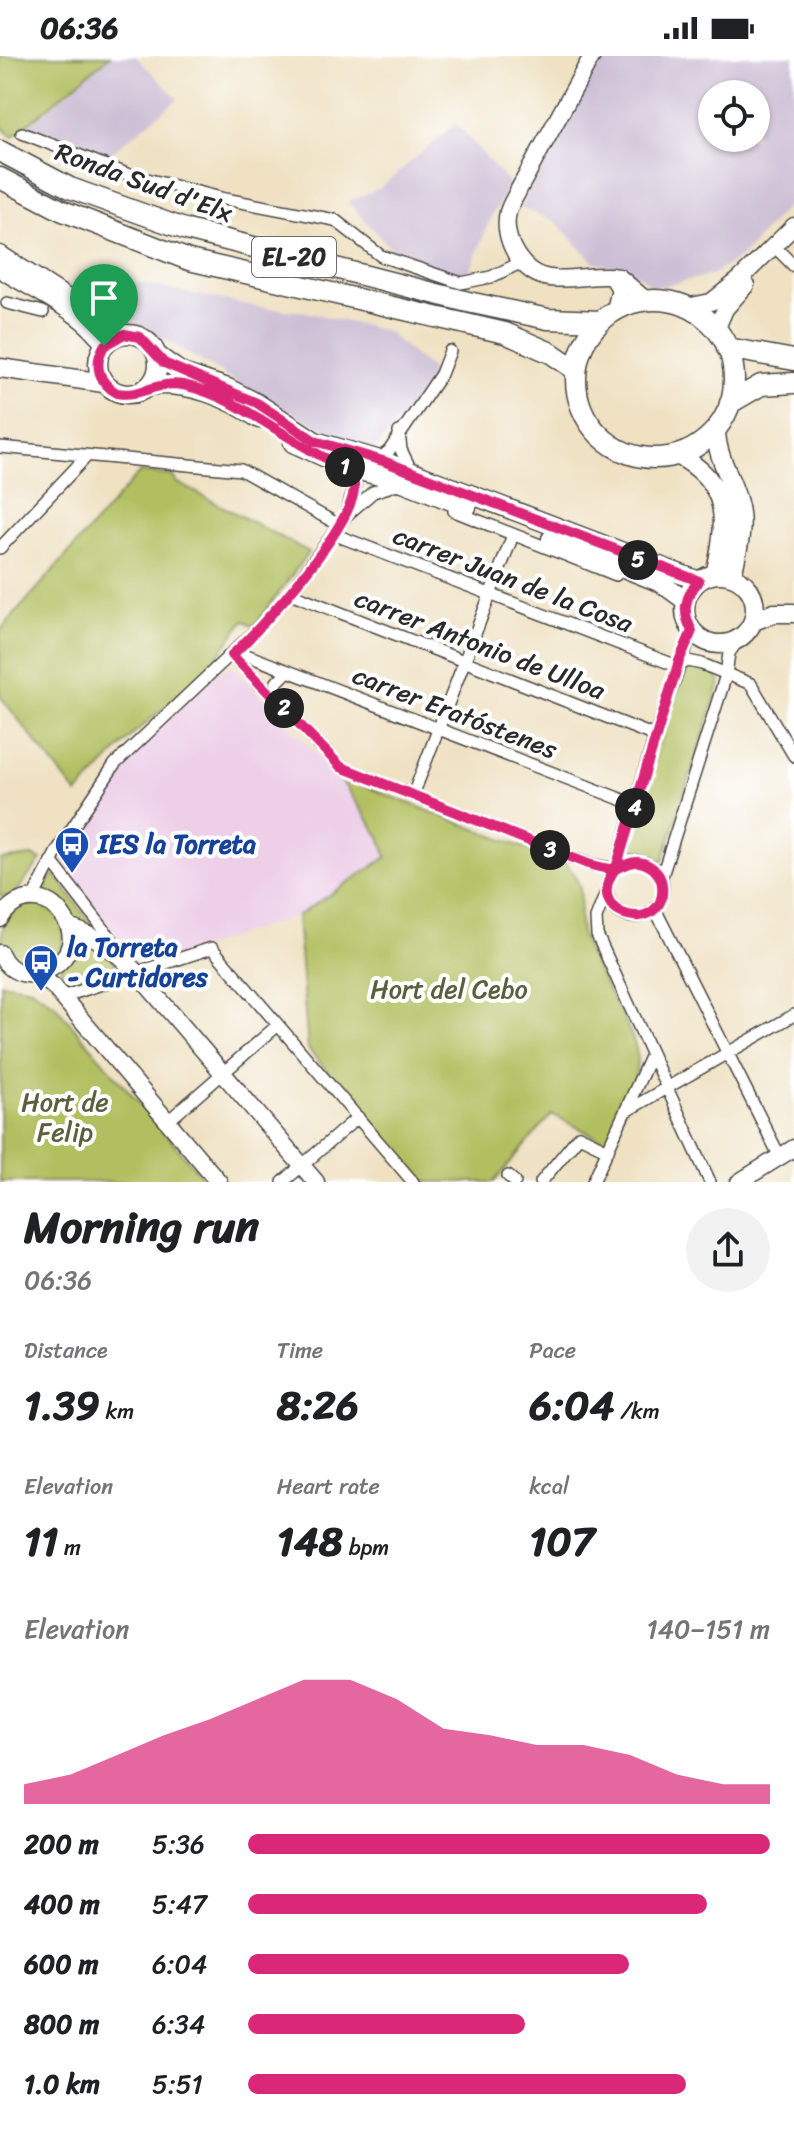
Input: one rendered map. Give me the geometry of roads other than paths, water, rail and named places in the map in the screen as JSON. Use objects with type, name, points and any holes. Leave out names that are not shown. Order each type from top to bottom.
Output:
[{"type":"highway","name":"Ronda Sud d'Elx","points":[[0,151],[70,188],[187,230],[468,302],[548,319],[608,315],[647,301],[686,307],[716,330],[727,348],[733,375],[730,403],[716,429]]},
{"type":"highway","name":"Ronda Sud d'Elx","points":[[0,178],[63,211],[189,260],[505,333],[551,353],[576,370]]},
{"type":"highway","points":[[608,315],[584,343],[576,370],[577,396],[587,420],[604,440],[639,456],[677,455]]},
{"type":"highway","points":[[727,348],[794,360]]},
{"type":"highway","points":[[730,403],[761,385],[794,383]]},
{"type":"highway","name":"EL-20","points":[[677,455],[699,445],[716,429]]},
{"type":"main road","points":[[592,56],[508,212],[511,245],[531,271],[551,278],[612,276],[629,282],[647,301]]},
{"type":"main road","points":[[716,330],[725,309],[794,228]]},
{"type":"main road","points":[[686,307],[711,302],[777,248]]},
{"type":"main road","points":[[0,254],[124,334],[147,341],[157,355],[182,373],[228,388],[315,441],[380,461],[428,492],[648,579],[674,590],[686,601]]},
{"type":"main road","points":[[0,269],[25,294],[85,323],[101,354],[104,383]]},
{"type":"main road","points":[[608,315],[620,289],[612,276]]},
{"type":"main road","points":[[0,359],[78,368],[101,354],[124,334]]},
{"type":"main road","points":[[149,386],[157,371],[157,355]]},
{"type":"main road","points":[[0,368],[104,383],[126,395],[149,386],[183,385],[225,400],[293,443],[348,468],[408,477],[715,577],[745,583],[753,596],[754,621]]},
{"type":"main road","points":[[716,429],[716,448],[739,508],[739,541],[715,577],[686,601],[685,612],[692,631],[713,644],[738,640],[754,621],[774,613],[794,613]]},
{"type":"main road","points":[[677,455],[691,462],[710,480],[723,506],[725,530],[715,577]]},
{"type":"main road","points":[[753,596],[794,602]]},
{"type":"main road","points":[[0,919],[8,902],[33,898],[56,906],[71,928],[92,934],[110,946],[137,973],[316,1182]]},
{"type":"main road","points":[[0,953],[7,972],[38,975],[60,965],[68,954],[71,928]]},
{"type":"main road","points":[[38,975],[62,997],[219,1182]]},
{"type":"main road","points":[[739,1182],[787,1152]]},
{"type":"street","points":[[22,133],[127,174],[225,199],[335,220],[381,256],[461,283],[491,277],[522,262]]},
{"type":"street","points":[[777,248],[794,266]]},
{"type":"street","points":[[4,302],[25,294]]},
{"type":"street","points":[[4,302],[43,312]]},
{"type":"street","points":[[380,461],[441,374],[450,351]]},
{"type":"street","points":[[33,898],[51,861],[115,764],[252,634],[290,593],[339,525],[373,492],[408,477],[399,431]]},
{"type":"street","name":"carrer Juan de la Cosa","points":[[0,447],[241,470],[339,525],[491,594],[677,666],[688,661],[751,684],[794,756]]},
{"type":"street","points":[[0,548],[87,456]]},
{"type":"street","points":[[339,525],[355,486],[348,468]]},
{"type":"street","points":[[428,492],[438,504],[513,535],[635,582],[648,579]]},
{"type":"street","points":[[413,795],[513,535]]},
{"type":"street","name":"carrer Antonio de Ulloa","points":[[290,593],[655,736]]},
{"type":"street","points":[[692,631],[677,666],[616,869],[596,918],[597,935],[650,1057],[710,1182]]},
{"type":"street","points":[[252,634],[260,659]]},
{"type":"street","points":[[607,890],[617,911],[628,917],[647,915],[662,897],[661,879],[726,675],[729,653],[738,640]]},
{"type":"street","points":[[234,653],[341,767],[588,864],[616,869],[629,862],[641,862],[653,868],[661,879]]},
{"type":"street","name":"carrer Eratóstenes","points":[[234,653],[260,659],[636,805]]},
{"type":"street","points":[[273,697],[277,682],[288,671]]},
{"type":"street","points":[[51,861],[137,973]]},
{"type":"street","points":[[655,909],[727,1053],[787,1152]]},
{"type":"street","points":[[62,997],[212,948],[413,1182]]},
{"type":"street","points":[[628,1110],[794,1015]]},
{"type":"street","points":[[167,1122],[278,1025]]},
{"type":"street","points":[[593,1182],[650,1057]]},
{"type":"street","points":[[283,1182],[358,1117]]},
{"type":"street","points":[[541,1182],[579,1136],[608,1150]]},
{"type":"place","name":"IES la Torreta","points":[[72,875]]},
{"type":"place","name":"la Torreta - Curtidores","points":[[41,993]]},
{"type":"park label","name":"Hort del Cebo","points":[[449,989]]},
{"type":"park label","name":"Hort de Felip","points":[[65,1117]]}]
